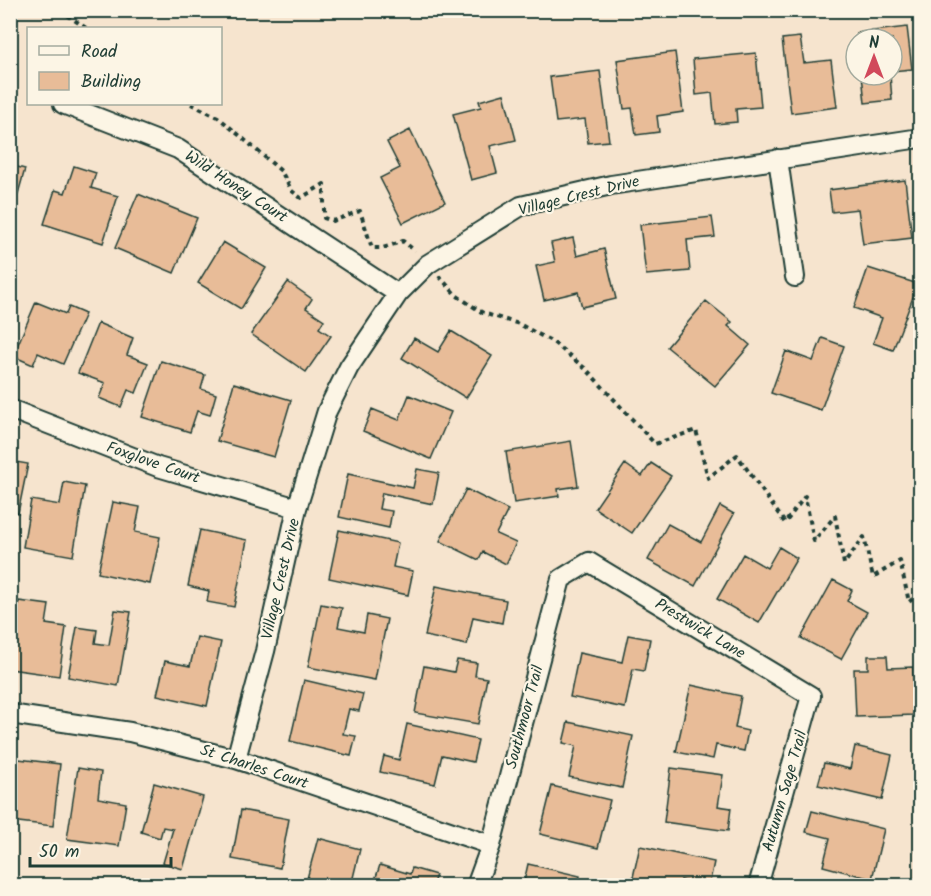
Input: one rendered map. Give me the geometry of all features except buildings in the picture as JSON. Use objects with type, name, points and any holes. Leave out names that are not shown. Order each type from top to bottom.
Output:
[{"type":"street","name":"Wild Honey Court","points":[[66,105],[178,149],[398,294]]},
{"type":"street","name":"Village Crest Drive","points":[[236,759],[265,651],[297,508],[327,411],[349,367],[398,294],[429,264],[521,206],[611,185],[921,138]]},
{"type":"street","points":[[778,159],[795,277]]},
{"type":"street","name":"Foxglove Court","points":[[10,410],[158,467],[297,508]]},
{"type":"street","name":"Prestwick Lane","points":[[589,562],[811,696]]},
{"type":"street","name":"Southmoor Trail","points":[[476,885],[491,845],[561,579],[589,562]]},
{"type":"street","name":"Autumn Sage Trail","points":[[758,885],[811,696]]},
{"type":"street","name":"St Charles Court","points":[[10,714],[130,732],[236,759],[491,845]]},
{"type":"path","points":[[60,10],[85,27]]},
{"type":"path","points":[[193,105],[218,117],[281,171],[292,191],[301,198],[324,184],[324,218],[333,220],[360,212],[372,248],[383,248],[403,241],[429,264],[456,295],[483,313],[519,324],[562,349],[587,370],[655,444],[696,430],[708,478],[737,455],[785,523],[805,496],[814,541],[835,516],[844,564],[864,537],[873,577],[900,561],[909,602],[921,593]]}]
